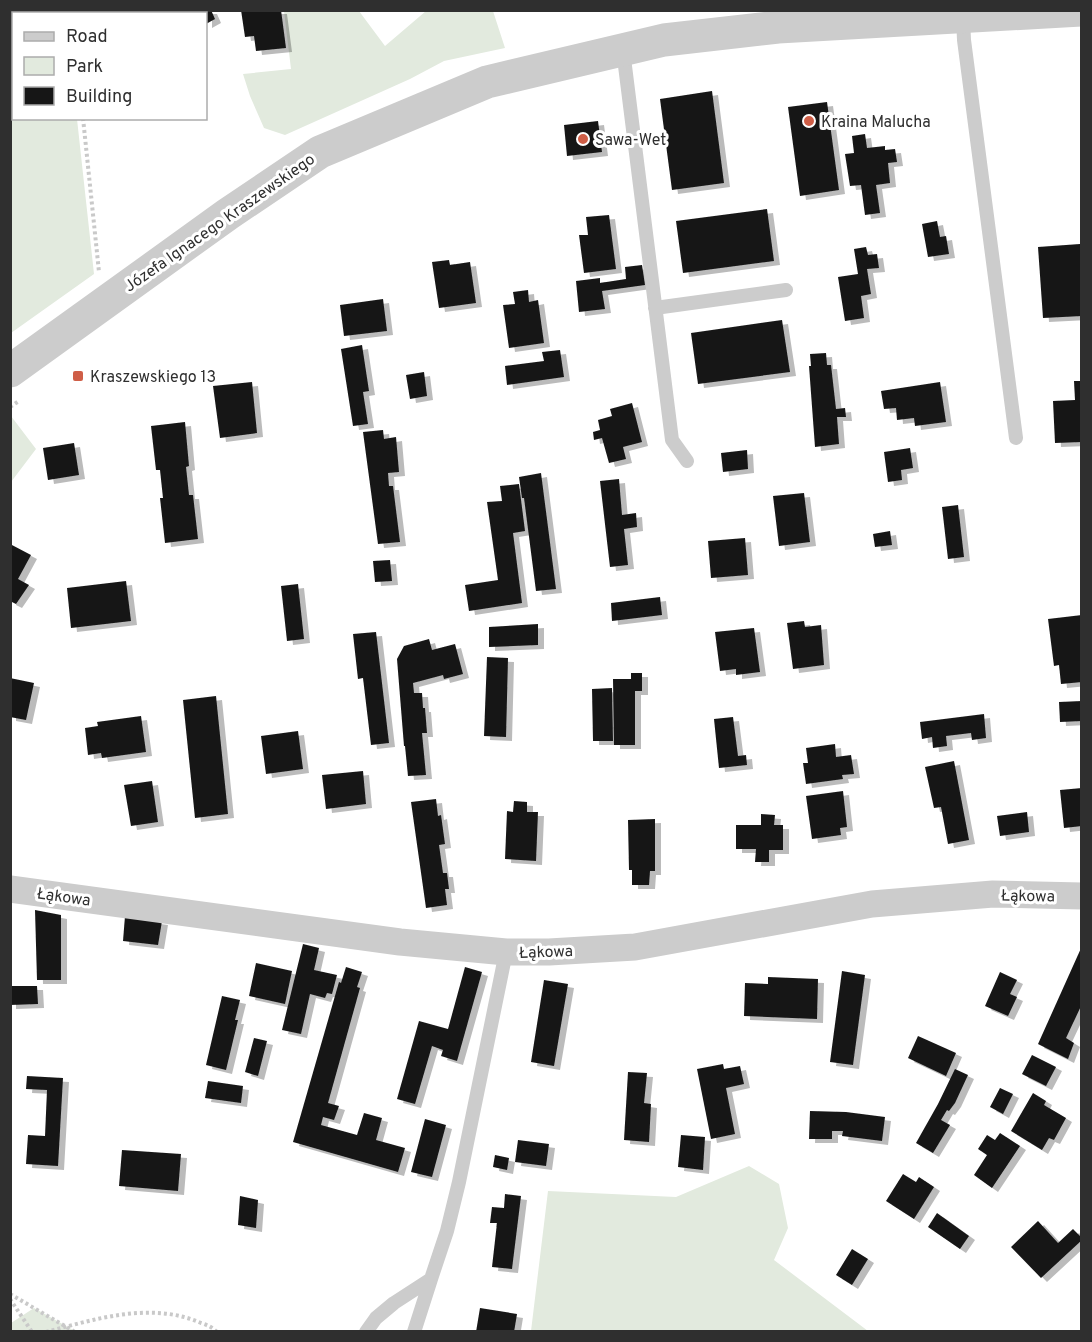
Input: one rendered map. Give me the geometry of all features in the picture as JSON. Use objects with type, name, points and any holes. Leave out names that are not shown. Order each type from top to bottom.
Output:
[{"type":"street","name":"Józefa Ignacego Kraszewskiego","points":[[15,386],[228,214],[320,152],[487,82],[664,40],[778,27],[1081,10]]},
{"type":"street","name":"Łąkowa","points":[[10,889],[400,942],[506,952],[549,952],[635,946],[872,904],[993,894],[1082,896]]},
{"type":"lane","points":[[963,17],[964,40],[1016,438]]},
{"type":"lane","points":[[623,50],[672,440],[687,461]]},
{"type":"lane","points":[[655,308],[786,290]]},
{"type":"lane","points":[[414,1332],[447,1231],[459,1182],[506,952]]},
{"type":"lane","points":[[366,1332],[376,1318],[394,1303],[430,1279]]},
{"type":"path","points":[[82,120],[100,279]]},
{"type":"path","points":[[10,408],[15,386]]},
{"type":"path","points":[[10,1296],[75,1332]]},
{"type":"path","points":[[10,1296],[32,1332]]},
{"type":"path","points":[[46,1332],[103,1317],[149,1312],[186,1316],[217,1332]]},
{"type":"green space","points":[[284,11],[359,11],[385,46],[426,11],[493,11],[505,48],[444,61],[410,79],[285,135],[264,128],[243,74],[291,69]]},
{"type":"green space","points":[[10,105],[12,105],[12,120],[77,120],[94,274],[11,333]]},
{"type":"green space","points":[[10,416],[36,449],[11,482]]},
{"type":"green space","points":[[749,1166],[779,1184],[788,1228],[774,1260],[868,1331],[531,1331],[548,1191],[676,1197]]},
{"type":"green space","points":[[34,1308],[75,1331],[11,1331],[11,1323]]},
{"type":"building","points":[[10,10],[26,10],[26,12],[10,14]]},
{"type":"building","points":[[176,10],[211,10],[215,19],[207,23],[207,12],[174,12]]},
{"type":"building","points":[[241,10],[281,10],[286,48],[256,51],[254,36],[245,37]]},
{"type":"building","points":[[10,64],[12,64],[12,89],[10,89]]},
{"type":"building","points":[[712,91],[724,183],[672,190],[660,99]]},
{"type":"building","points":[[827,102],[839,190],[800,196],[788,107]]},
{"type":"building","name":"Sawa-Wet","points":[[598,121],[602,152],[567,156],[564,125]]},
{"type":"building","points":[[865,134],[867,148],[885,146],[885,150],[895,149],[897,162],[888,163],[890,183],[876,185],[880,213],[865,215],[861,185],[850,186],[845,154],[854,153],[852,136]]},
{"type":"building","points":[[767,209],[774,261],[683,273],[676,221]]},
{"type":"building","points":[[609,215],[616,269],[584,273],[579,235],[588,235],[586,217]]},
{"type":"building","points":[[937,221],[940,237],[946,236],[949,254],[928,257],[922,224]]},
{"type":"building","points":[[1080,244],[1082,316],[1043,318],[1038,247]]},
{"type":"building","points":[[866,247],[868,255],[877,254],[879,268],[867,269],[871,294],[861,296],[864,318],[845,321],[838,277],[858,274],[854,249]]},
{"type":"building","points":[[449,260],[450,265],[470,262],[476,303],[439,308],[432,262]]},
{"type":"building","points":[[642,265],[645,285],[602,291],[605,309],[579,312],[576,281],[600,278],[600,283],[626,279],[625,267]]},
{"type":"building","points":[[528,290],[529,302],[538,300],[544,343],[509,348],[503,305],[515,304],[513,292]]},
{"type":"building","points":[[383,299],[387,331],[344,336],[340,305]]},
{"type":"building","points":[[782,320],[790,372],[698,384],[691,333]]},
{"type":"building","points":[[362,345],[369,391],[363,392],[368,424],[353,426],[341,349]]},
{"type":"building","points":[[560,350],[564,377],[507,385],[505,366],[544,361],[542,352]]},
{"type":"building","points":[[826,353],[827,365],[831,365],[836,409],[845,408],[846,417],[837,417],[839,444],[815,447],[810,354]]},
{"type":"building","points":[[424,372],[427,396],[410,399],[406,375]]},
{"type":"building","points":[[1074,381],[1082,381],[1082,442],[1055,443],[1053,401],[1075,400]]},
{"type":"building","points":[[252,382],[257,433],[220,438],[213,386]]},
{"type":"building","points":[[940,382],[946,422],[915,426],[914,418],[897,420],[896,408],[884,409],[881,391]]},
{"type":"building","points":[[632,403],[642,442],[623,447],[626,459],[609,463],[602,438],[594,440],[593,432],[600,430],[598,420],[612,416],[610,409]]},
{"type":"building","points":[[185,422],[189,495],[193,495],[198,539],[165,543],[160,498],[163,498],[160,470],[156,470],[151,426]]},
{"type":"building","points":[[383,430],[384,439],[396,437],[399,472],[388,473],[389,486],[393,486],[400,542],[378,544],[363,432]]},
{"type":"building","points":[[74,443],[79,475],[48,480],[43,448]]},
{"type":"building","points":[[910,448],[913,468],[901,470],[902,480],[888,482],[884,452]]},
{"type":"building","points":[[747,450],[748,469],[723,472],[721,453]]},
{"type":"building","points":[[541,473],[556,589],[536,591],[524,498],[522,498],[519,477]]},
{"type":"building","points":[[619,479],[622,515],[636,513],[637,527],[624,529],[628,565],[610,567],[600,481]]},
{"type":"building","points":[[519,484],[525,531],[513,533],[522,603],[469,611],[465,585],[498,580],[487,502],[502,501],[500,486]]},
{"type":"building","points":[[804,493],[810,542],[779,546],[773,496]]},
{"type":"building","points":[[958,505],[964,557],[948,559],[942,507]]},
{"type":"building","points":[[890,531],[892,545],[875,547],[873,534]]},
{"type":"building","points":[[745,538],[748,575],[711,578],[708,541]]},
{"type":"building","points":[[10,544],[31,555],[18,579],[29,585],[16,604],[10,601]]},
{"type":"building","points":[[390,560],[392,581],[375,582],[373,561]]},
{"type":"building","points":[[126,581],[131,621],[71,628],[67,588]]},
{"type":"building","points":[[298,584],[304,639],[287,641],[281,586]]},
{"type":"building","points":[[660,597],[662,615],[612,621],[611,603]]},
{"type":"building","points":[[1082,615],[1082,682],[1061,684],[1059,665],[1054,666],[1048,619]]},
{"type":"building","points":[[804,621],[805,627],[821,625],[824,665],[793,669],[787,623]]},
{"type":"building","points":[[538,624],[538,645],[489,647],[489,627]]},
{"type":"building","points":[[754,628],[760,672],[736,675],[736,669],[720,671],[715,632]]},
{"type":"building","points":[[376,632],[389,743],[371,745],[363,678],[358,679],[353,634]]},
{"type":"building","points":[[429,639],[432,650],[455,644],[463,674],[444,679],[443,675],[413,683],[414,693],[422,693],[423,708],[425,708],[427,733],[422,733],[426,775],[408,776],[397,659],[404,646]]},
{"type":"building","points":[[487,657],[508,658],[506,737],[484,736]]},
{"type":"building","points":[[631,673],[642,673],[642,691],[635,691],[635,745],[614,745],[613,679],[631,679]]},
{"type":"building","points":[[10,678],[34,683],[26,720],[10,717]]},
{"type":"building","points":[[612,688],[613,741],[593,741],[592,689]]},
{"type":"building","points":[[216,696],[228,814],[195,818],[183,700]]},
{"type":"building","points":[[1082,701],[1082,721],[1060,722],[1059,702]]},
{"type":"building","points":[[984,714],[986,738],[972,740],[971,733],[946,736],[947,746],[933,748],[932,737],[922,739],[920,722]]},
{"type":"building","points":[[141,716],[146,752],[102,758],[101,753],[88,755],[85,728],[98,726],[97,722]]},
{"type":"building","points":[[733,717],[738,756],[746,755],[747,765],[719,768],[714,719]]},
{"type":"building","points":[[298,731],[303,769],[266,774],[261,736]]},
{"type":"building","points":[[835,744],[836,757],[851,755],[854,774],[842,775],[843,779],[806,784],[803,763],[808,763],[806,748]]},
{"type":"building","points":[[954,761],[969,840],[948,844],[941,807],[934,808],[925,767]]},
{"type":"building","points":[[363,771],[366,804],[326,809],[322,775]]},
{"type":"building","points":[[152,781],[158,822],[131,826],[124,785]]},
{"type":"building","points":[[1082,788],[1082,826],[1064,828],[1060,790]]},
{"type":"building","points":[[843,791],[847,827],[840,828],[841,835],[812,839],[806,796]]},
{"type":"building","points":[[436,799],[445,844],[439,845],[443,873],[447,873],[449,889],[445,889],[447,905],[426,908],[411,802]]},
{"type":"building","points":[[514,801],[527,802],[527,812],[538,812],[536,861],[505,859],[507,811],[513,812]]},
{"type":"building","points":[[1027,812],[1029,832],[1000,836],[997,816]]},
{"type":"building","points":[[761,814],[775,815],[774,825],[783,825],[783,850],[769,850],[769,862],[755,862],[756,849],[736,849],[736,825],[761,825]]},
{"type":"building","points":[[655,819],[655,871],[650,871],[649,885],[632,885],[632,870],[629,870],[628,820]]},
{"type":"building","points":[[35,910],[61,915],[61,980],[37,980]]},
{"type":"building","points":[[125,916],[162,921],[158,945],[123,941]]},
{"type":"building","points":[[303,944],[319,948],[314,970],[337,975],[332,994],[327,993],[325,998],[310,994],[301,1034],[282,1030]]},
{"type":"building","points":[[1082,946],[1082,1004],[1066,1038],[1074,1043],[1068,1059],[1038,1044]]},
{"type":"building","points":[[256,963],[292,971],[285,1004],[249,996]]},
{"type":"building","points":[[346,967],[362,972],[357,987],[360,988],[328,1103],[339,1106],[334,1120],[323,1117],[321,1125],[357,1135],[364,1113],[382,1118],[376,1140],[405,1148],[398,1172],[293,1142],[339,982],[341,983]]},
{"type":"building","points":[[465,967],[482,972],[457,1061],[441,1056],[443,1050],[432,1046],[415,1104],[397,1099],[419,1021],[448,1029]]},
{"type":"building","points":[[842,971],[865,975],[853,1065],[830,1062]]},
{"type":"building","points":[[1000,972],[1017,980],[1010,994],[1017,997],[1008,1016],[985,1006]]},
{"type":"building","points":[[768,977],[818,979],[817,1019],[744,1016],[745,983],[768,984]]},
{"type":"building","points":[[544,980],[568,984],[554,1066],[531,1062]]},
{"type":"building","points":[[10,986],[37,986],[38,1004],[10,1005]]},
{"type":"building","points":[[222,996],[240,1000],[235,1020],[238,1020],[226,1070],[206,1065]]},
{"type":"building","points":[[918,1036],[956,1053],[946,1076],[908,1058]]},
{"type":"building","points":[[254,1038],[267,1041],[258,1076],[245,1072]]},
{"type":"building","points":[[1032,1055],[1056,1067],[1046,1086],[1022,1074]]},
{"type":"building","points":[[723,1064],[724,1069],[740,1066],[744,1084],[726,1088],[735,1134],[711,1139],[697,1069]]},
{"type":"building","points":[[955,1069],[968,1075],[955,1103],[941,1120],[950,1125],[933,1153],[916,1143]]},
{"type":"building","points":[[628,1072],[647,1073],[644,1103],[651,1104],[649,1142],[624,1140]]},
{"type":"building","points":[[27,1076],[63,1078],[58,1166],[26,1164],[28,1135],[45,1136],[47,1090],[26,1089]]},
{"type":"building","points":[[208,1081],[243,1086],[241,1103],[205,1098]]},
{"type":"building","points":[[1000,1088],[1013,1094],[1003,1114],[990,1107]]},
{"type":"building","points":[[1033,1093],[1046,1101],[1044,1105],[1066,1118],[1054,1140],[1049,1138],[1042,1150],[1011,1131]]},
{"type":"building","points":[[810,1111],[846,1112],[885,1117],[882,1141],[842,1136],[843,1131],[832,1131],[832,1139],[809,1139]]},
{"type":"building","points":[[425,1119],[446,1125],[432,1177],[411,1172]]},
{"type":"building","points":[[1000,1133],[1020,1146],[992,1188],[974,1175],[987,1155],[978,1149],[987,1135],[995,1140]]},
{"type":"building","points":[[681,1135],[705,1137],[703,1170],[678,1167]]},
{"type":"building","points":[[518,1140],[549,1144],[546,1166],[515,1162]]},
{"type":"building","points":[[122,1150],[181,1154],[178,1191],[119,1186]]},
{"type":"building","points":[[495,1155],[509,1158],[507,1170],[493,1167]]},
{"type":"building","points":[[903,1174],[916,1182],[919,1177],[934,1187],[914,1219],[886,1201]]},
{"type":"building","points":[[505,1194],[521,1196],[512,1269],[492,1267],[497,1223],[490,1223],[492,1207],[504,1208]]},
{"type":"building","points":[[240,1196],[258,1200],[256,1228],[238,1225]]},
{"type":"building","points":[[937,1213],[969,1236],[960,1249],[928,1227]]},
{"type":"building","points":[[1038,1221],[1058,1243],[1073,1229],[1082,1238],[1041,1278],[1011,1247]]},
{"type":"building","points":[[852,1249],[868,1259],[852,1285],[836,1275]]},
{"type":"building","points":[[480,1308],[517,1314],[514,1332],[476,1332]]},
{"type":"place","name":"Kraina Malucha","points":[[809,121]]},
{"type":"place","name":"Sawa-Wet","points":[[583,139]]},
{"type":"place","name":"Kraszewskiego 13","points":[[78,376]]}]
